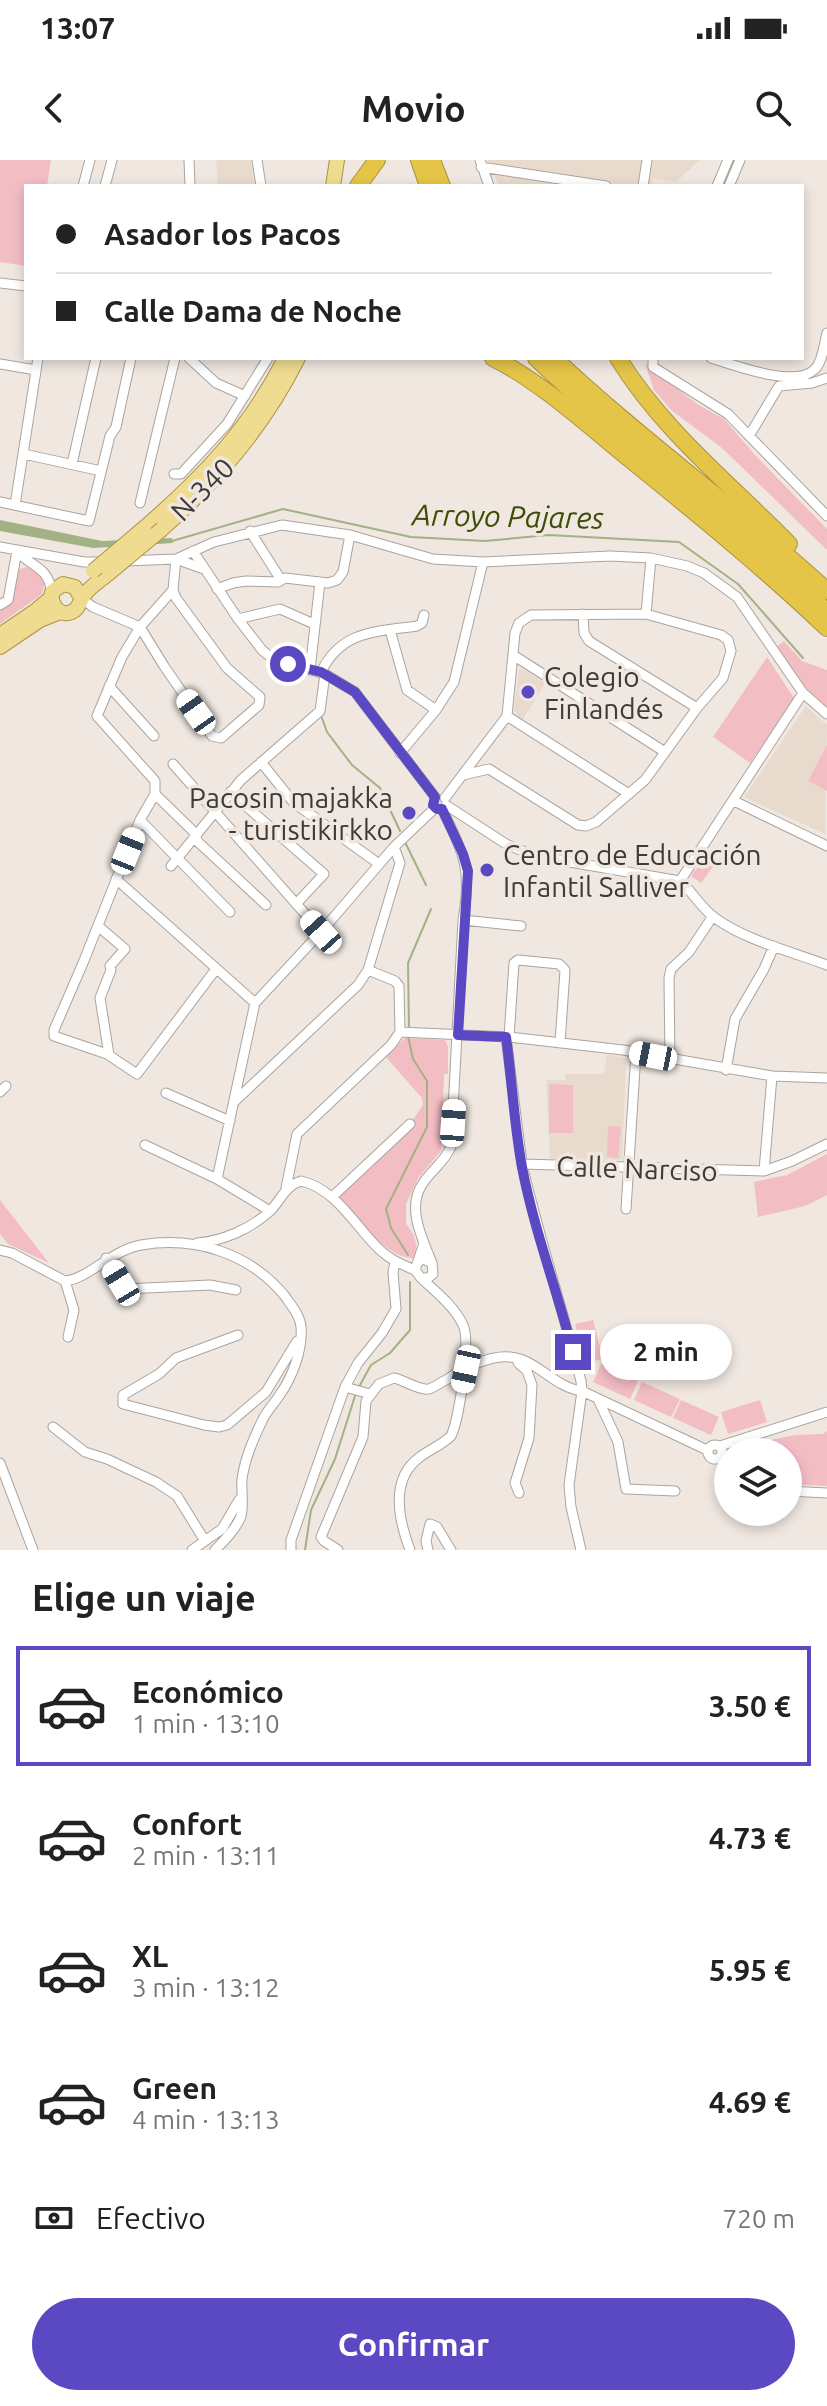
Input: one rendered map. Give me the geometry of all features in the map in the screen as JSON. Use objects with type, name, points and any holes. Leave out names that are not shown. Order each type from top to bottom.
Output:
[{"type":"highway","points":[[359,184],[377,160]]},
{"type":"highway","points":[[407,160],[416,184]]},
{"type":"highway","points":[[419,160],[427,184]]},
{"type":"highway","points":[[432,160],[441,184]]},
{"type":"highway","points":[[497,360],[518,371],[598,433],[764,568],[827,628]]},
{"type":"highway","points":[[524,360],[598,433]]},
{"type":"highway","points":[[538,360],[578,399],[772,559],[827,612]]},
{"type":"highway","points":[[556,360],[827,591]]},
{"type":"highway","points":[[619,360],[648,401],[680,438],[827,582]]},
{"type":"main road","points":[[333,184],[337,160]]},
{"type":"main road","name":"N-340","points":[[0,635],[34,612],[63,584],[93,571],[195,482],[236,437],[262,400],[284,360]]},
{"type":"main road","name":"N-340","points":[[83,605],[109,573],[204,491],[273,406],[297,360]]},
{"type":"main road","points":[[0,647],[40,620],[60,612],[70,613],[83,605],[78,590],[69,584]]},
{"type":"main road","points":[[51,595],[55,608],[60,612]]},
{"type":"street","points":[[84,184],[90,160]]},
{"type":"street","points":[[106,184],[112,160]]},
{"type":"street","points":[[189,160],[190,184]]},
{"type":"street","points":[[257,160],[261,184]]},
{"type":"street","points":[[643,184],[647,160]]},
{"type":"street","points":[[718,184],[728,160]]},
{"type":"street","points":[[730,184],[740,160]]},
{"type":"street","points":[[480,164],[488,184]]},
{"type":"street","points":[[480,164],[595,184]]},
{"type":"street","points":[[0,284],[24,286]]},
{"type":"street","points":[[718,360],[770,375],[804,376],[818,365],[827,333]]},
{"type":"street","points":[[15,505],[38,360]]},
{"type":"street","points":[[72,464],[96,360]]},
{"type":"street","points":[[0,502],[89,521],[110,436],[116,427],[131,360]]},
{"type":"street","points":[[140,503],[175,360]]},
{"type":"street","points":[[191,360],[216,383],[243,399]]},
{"type":"street","points":[[174,474],[181,474],[206,448],[243,399],[267,360]]},
{"type":"street","points":[[653,360],[653,367],[717,406],[827,516]]},
{"type":"street","points":[[0,364],[36,370]]},
{"type":"street","points":[[749,436],[779,386],[812,383],[827,378]]},
{"type":"street","points":[[24,454],[101,471]]},
{"type":"street","points":[[176,559],[250,531],[282,525],[350,535],[433,559],[483,562],[610,556],[651,558],[704,573],[737,597],[803,693],[827,714]]},
{"type":"street","points":[[250,531],[281,580]]},
{"type":"street","points":[[217,589],[233,583],[285,578],[320,582],[337,580],[343,572],[350,535]]},
{"type":"street","points":[[0,547],[84,562],[176,559],[194,563],[204,570]]},
{"type":"street","points":[[17,551],[48,576],[51,595]]},
{"type":"street","points":[[0,605],[8,600],[17,551]]},
{"type":"street","points":[[193,551],[253,641],[273,659],[323,673],[355,692],[441,803],[463,854],[468,871],[468,889],[463,920],[451,1147],[446,1159],[423,1183],[415,1208],[442,1299]]},
{"type":"street","points":[[646,614],[651,558]]},
{"type":"street","points":[[176,559],[174,594],[122,657],[97,716],[155,781],[155,794],[140,820],[54,1036],[109,1055],[137,1074],[216,969]]},
{"type":"street","points":[[400,753],[436,710],[454,682],[483,562]]},
{"type":"street","points":[[310,670],[320,582]]},
{"type":"street","points":[[83,605],[143,632],[212,736],[221,738],[259,705],[260,697],[227,668],[174,594]]},
{"type":"street","points":[[238,619],[280,609],[314,624]]},
{"type":"street","points":[[583,614],[584,633],[589,641],[697,708]]},
{"type":"street","points":[[217,1179],[255,1003],[394,847],[441,803],[507,716],[519,623],[531,615],[646,614],[721,635],[728,640],[731,651],[723,678],[697,708],[645,780],[596,822],[578,825],[489,769],[463,775]]},
{"type":"street","points":[[174,862],[230,792],[320,711],[324,703],[323,673],[334,650],[346,641],[417,626],[422,623],[424,615]]},
{"type":"street","points":[[390,630],[407,690],[436,710]]},
{"type":"street","points":[[513,655],[665,752]]},
{"type":"street","points":[[109,686],[154,736]]},
{"type":"street","points":[[683,883],[803,693]]},
{"type":"street","points":[[507,716],[629,794]]},
{"type":"street","points":[[261,762],[293,802],[379,864]]},
{"type":"street","points":[[173,764],[321,932]]},
{"type":"street","points":[[230,792],[324,874],[296,904]]},
{"type":"street","points":[[155,794],[196,834],[197,841],[266,905]]},
{"type":"street","points":[[734,801],[827,846]]},
{"type":"street","points":[[441,803],[506,844],[535,856],[683,883],[703,908],[735,929],[827,965]]},
{"type":"street","points":[[140,820],[174,862],[230,912]]},
{"type":"street","points":[[235,1101],[341,1002],[368,970],[400,863],[394,847]]},
{"type":"street","points":[[116,879],[255,1003]]},
{"type":"street","points":[[670,1060],[671,969],[695,944],[713,916]]},
{"type":"street","points":[[463,920],[521,926]]},
{"type":"street","points":[[98,926],[125,949],[110,966],[100,998],[109,1055]]},
{"type":"street","points":[[726,1070],[735,1019],[774,946]]},
{"type":"street","name":"Calle Narciso","points":[[560,1043],[565,970],[559,964],[518,960],[514,963],[508,1037],[522,1164],[764,1171],[827,1144]]},
{"type":"street","points":[[0,1250],[12,1253],[65,1281],[74,1280],[106,1258],[141,1245],[219,1240],[270,1211],[286,1189],[297,1134],[391,1045],[400,1032],[399,986],[395,981],[368,970]]},
{"type":"street","points":[[400,1032],[508,1037],[636,1053],[772,1076],[827,1078]]},
{"type":"street","points":[[626,1209],[636,1053]]},
{"type":"street","points":[[764,1171],[772,1076]]},
{"type":"street","points":[[166,1093],[230,1121]]},
{"type":"street","points":[[332,1197],[410,1124]]},
{"type":"street","points":[[145,1145],[217,1179],[270,1211]]},
{"type":"street","points":[[522,1164],[582,1391],[569,1485],[581,1550]]},
{"type":"street","points":[[286,1189],[301,1181],[314,1184],[332,1197],[395,1262],[418,1270],[428,1278],[433,1274],[433,1265]]},
{"type":"street","points":[[418,1270],[424,1243]]},
{"type":"street","points":[[192,1244],[243,1259],[261,1272],[298,1315],[301,1325],[291,1373],[251,1444],[242,1478],[241,1516],[215,1550]]},
{"type":"street","points":[[106,1258],[125,1289],[210,1285],[236,1290]]},
{"type":"street","points":[[418,1270],[423,1259],[433,1265]]},
{"type":"street","points":[[291,1550],[291,1540],[345,1387],[396,1309],[395,1262]]},
{"type":"street","points":[[410,1550],[397,1510],[405,1476],[418,1458],[451,1436],[466,1369],[463,1324],[418,1270]]},
{"type":"street","points":[[65,1281],[74,1310],[68,1337]]},
{"type":"street","points":[[238,1335],[176,1358],[159,1374],[123,1395],[123,1404],[204,1425],[227,1425],[266,1392],[300,1339]]},
{"type":"street","points":[[508,1356],[527,1371],[532,1385],[529,1438],[515,1483],[519,1493]]},
{"type":"street","points":[[338,1550],[321,1537],[363,1437],[363,1420],[370,1394],[379,1384],[394,1378],[423,1389],[431,1388],[466,1369],[508,1356],[531,1364],[563,1387],[582,1391],[707,1450],[714,1459]]},
{"type":"street","points":[[345,1387],[370,1394]]},
{"type":"street","points":[[598,1399],[618,1442],[626,1489],[675,1491]]},
{"type":"street","points":[[745,1438],[827,1412]]},
{"type":"street","points":[[53,1427],[85,1452],[156,1482],[177,1496],[205,1541]]},
{"type":"street","points":[[707,1450],[714,1444]]},
{"type":"street","points":[[0,1463],[33,1550]]},
{"type":"street","points":[[802,1492],[827,1493]]},
{"type":"street","points":[[192,1550],[222,1529],[242,1493]]},
{"type":"street","points":[[428,1550],[426,1541],[430,1524],[437,1527],[451,1550]]},
{"type":"shaded area","points":[[0,160],[51,160],[47,184],[24,184],[24,266],[0,262]]},
{"type":"shaded area","points":[[216,160],[251,160],[255,184],[218,184]]},
{"type":"shaded area","points":[[488,160],[700,160],[676,182],[653,178],[652,184],[498,184]]},
{"type":"shaded area","points":[[645,364],[697,404],[724,419],[827,529],[827,550],[722,448],[671,410],[654,390]]},
{"type":"shaded area","points":[[0,520],[102,541],[172,538],[173,543],[93,548],[0,531]]},
{"type":"shaded area","points":[[27,567],[36,571],[45,582],[42,594],[0,624],[0,609],[16,570]]},
{"type":"shaded area","points":[[784,641],[802,661],[827,670],[827,707],[805,687],[775,648]]},
{"type":"shaded area","points":[[767,657],[794,698],[750,763],[713,737]]},
{"type":"shaded area","name":"Colegio Finlandés","points":[[519,669],[545,683],[522,721],[514,710]]},
{"type":"shaded area","points":[[806,706],[827,725],[825,834],[744,797]]},
{"type":"shaded area","points":[[827,745],[827,791],[808,781]]},
{"type":"shaded area","points":[[704,858],[714,865],[701,883],[691,876]]},
{"type":"shaded area","points":[[405,1038],[445,1040],[448,1047],[441,1151],[418,1178],[406,1204],[406,1224],[416,1244],[414,1258],[393,1252],[383,1244],[339,1197],[410,1124],[423,1105],[422,1098],[386,1057]]},
{"type":"shaded area","points":[[607,1054],[624,1058],[626,1063],[622,1158],[550,1159],[546,1080],[566,1080],[565,1074],[604,1074]]},
{"type":"shaded area","points":[[549,1084],[573,1085],[573,1133],[549,1133]]},
{"type":"shaded area","points":[[608,1126],[621,1127],[618,1158],[607,1157]]},
{"type":"shaded area","points":[[827,1154],[827,1195],[805,1206],[758,1217],[754,1182],[787,1175]]},
{"type":"shaded area","points":[[0,1200],[49,1263],[8,1244],[0,1234]]},
{"type":"shaded area","points":[[593,1320],[603,1359],[586,1363],[575,1324]]},
{"type":"shaded area","points":[[601,1364],[638,1381],[630,1399],[593,1382]]},
{"type":"shaded area","points":[[642,1382],[680,1399],[671,1417],[634,1400]]},
{"type":"shaded area","points":[[681,1400],[719,1417],[711,1435],[673,1418]]},
{"type":"shaded area","points":[[760,1400],[767,1422],[728,1434],[721,1412]]},
{"type":"shaded area","points":[[827,1431],[827,1486],[802,1485],[802,1438],[780,1438]]},
{"type":"waterway","name":"Arroyo Pajares","points":[[172,541],[283,509],[411,537],[485,541],[549,535],[679,542],[738,584],[803,658]]},
{"type":"waterway","points":[[322,718],[327,732],[352,765],[380,788],[400,831]]},
{"type":"waterway","points":[[405,842],[426,885]]},
{"type":"waterway","points":[[409,1029],[408,963],[431,909]]},
{"type":"waterway","points":[[408,1036],[413,1059],[427,1081],[427,1127],[386,1209],[391,1228],[408,1255]]},
{"type":"waterway","points":[[360,1385],[371,1365],[390,1353],[410,1330],[410,1282]]},
{"type":"waterway","points":[[305,1550],[311,1510],[335,1459],[355,1396]]},
{"type":"place","name":"Colegio Finlandés","points":[[528,692]]},
{"type":"place","name":"Pacosin majakka - turistikirkko","points":[[409,813]]},
{"type":"place","name":"Centro de Educación Infantil Salliver","points":[[487,870]]},
{"type":"route","points":[[288,664],[321,672],[355,692],[435,797],[433,805],[442,809],[463,854],[468,871],[468,889],[463,920],[458,1035],[506,1037],[522,1164],[537,1230],[573,1352]]}]
